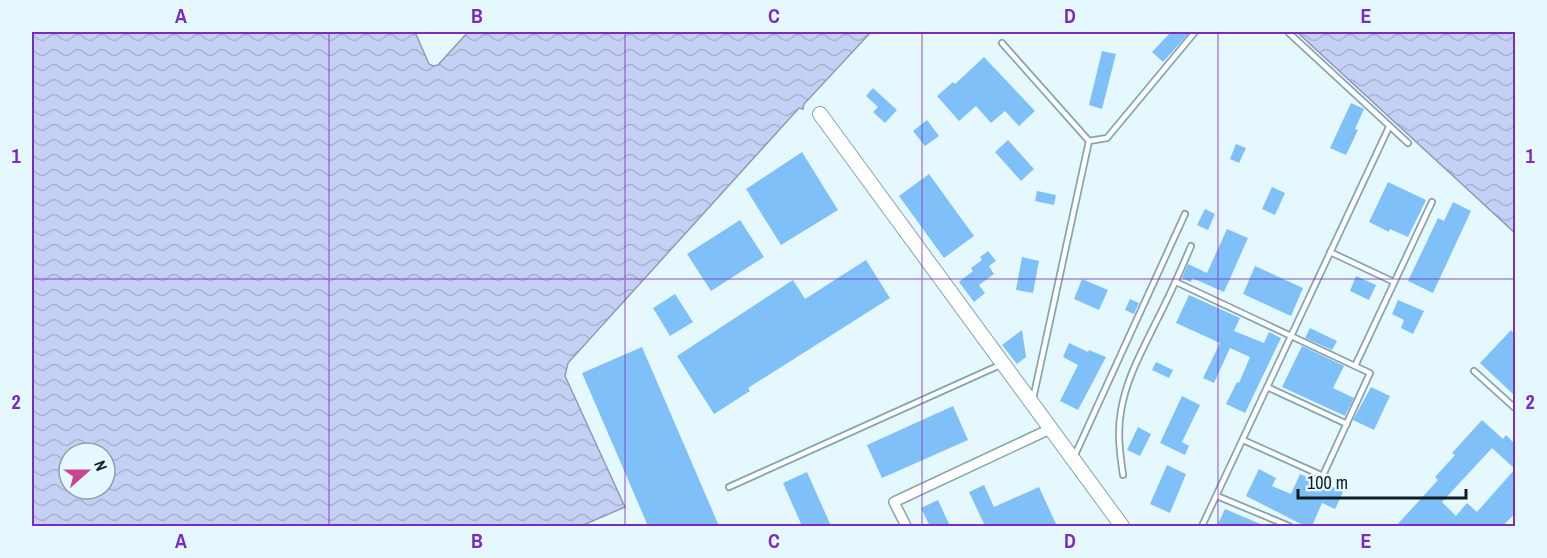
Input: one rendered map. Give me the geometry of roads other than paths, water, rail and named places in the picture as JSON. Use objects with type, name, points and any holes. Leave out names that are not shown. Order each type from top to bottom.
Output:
[{"type":"street","points":[[820,114],[1122,526]]},
{"type":"street","points":[[906,526],[894,502],[1050,429]]},
{"type":"lane","points":[[1089,141],[1107,138],[1195,32]]},
{"type":"lane","points":[[1289,33],[1408,143]]},
{"type":"lane","points":[[1002,43],[1089,141]]},
{"type":"lane","points":[[1202,526],[1389,127]]},
{"type":"lane","points":[[1032,404],[1089,141]]},
{"type":"lane","points":[[1355,366],[1432,202]]},
{"type":"lane","points":[[1073,459],[1185,214]]},
{"type":"lane","points":[[1123,475],[1119,442],[1120,412],[1126,390],[1132,370],[1176,282],[1191,246]]},
{"type":"lane","points":[[1330,252],[1394,282]]},
{"type":"lane","points":[[1176,282],[1370,373],[1318,486]]},
{"type":"lane","points":[[729,487],[1002,364]]},
{"type":"lane","points":[[1474,371],[1515,409]]},
{"type":"lane","points":[[1268,387],[1347,424]]},
{"type":"lane","points":[[1243,440],[1323,476]]},
{"type":"lane","points":[[1217,496],[1289,526]]},
{"type":"water","points":[[32,32],[415,32],[429,64],[433,66],[438,65],[468,32],[871,32],[804,104],[803,109],[799,108],[568,363],[565,376],[625,507],[581,526],[32,526]]},
{"type":"water","points":[[1297,32],[1515,32],[1515,233]]}]
